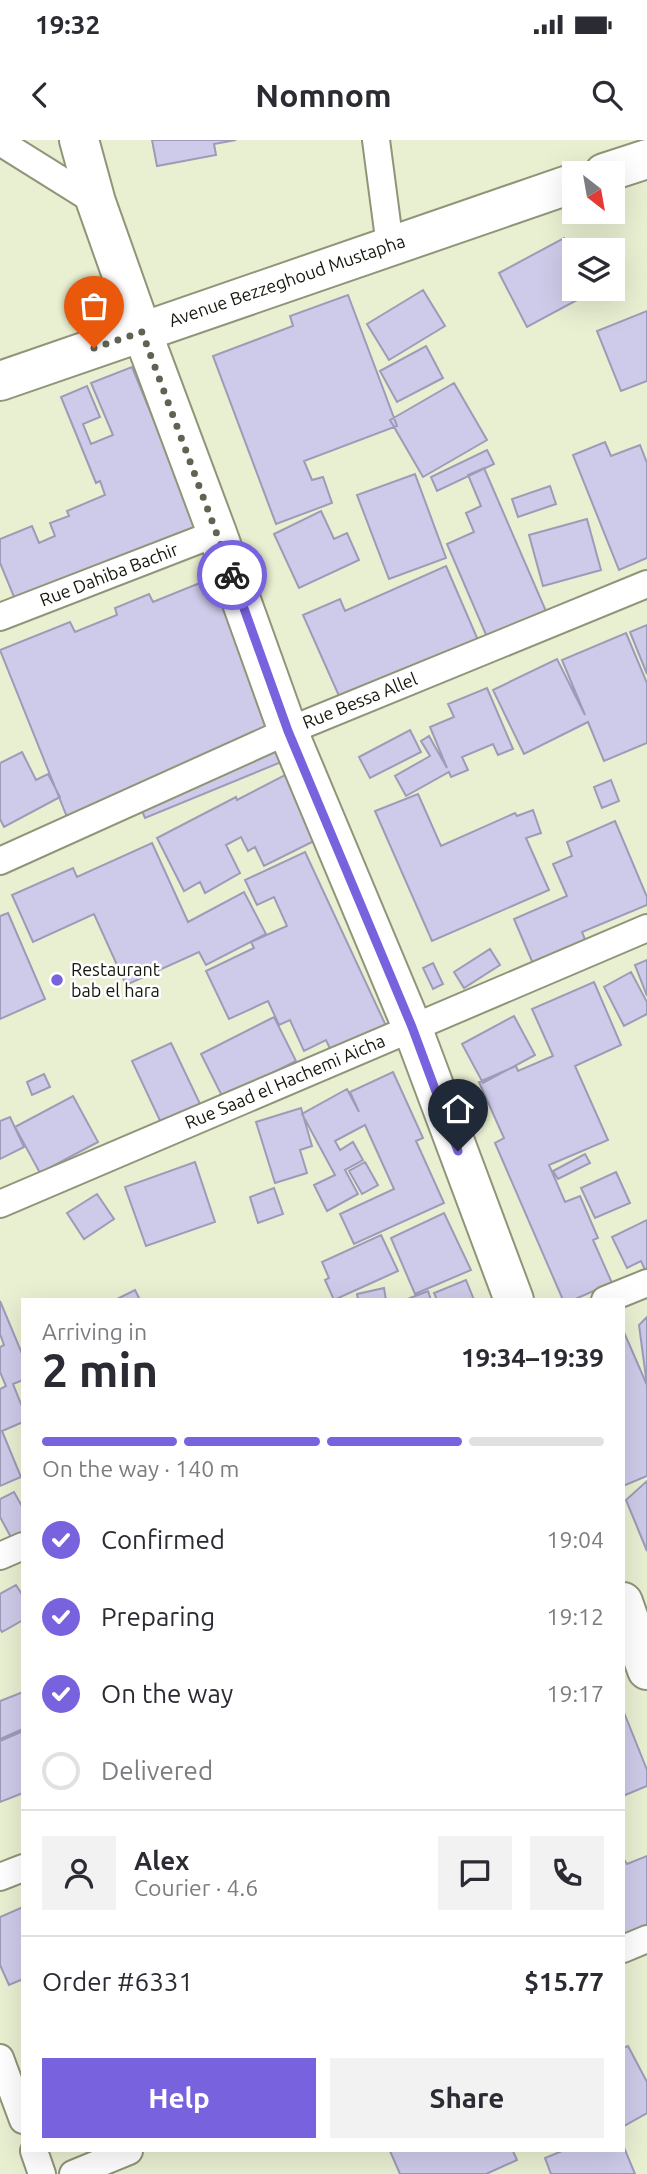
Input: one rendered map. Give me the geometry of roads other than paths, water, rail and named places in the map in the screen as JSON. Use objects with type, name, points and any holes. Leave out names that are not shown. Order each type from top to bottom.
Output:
[{"type":"main road","points":[[79,140],[96,202],[288,731],[412,1027],[513,1298]]},
{"type":"main road","points":[[625,166],[647,159]]},
{"type":"main road","name":"Avenue Bezzeghoud Mustapha","points":[[0,382],[562,187]]},
{"type":"main road","points":[[631,1615],[647,1670]]},
{"type":"street","points":[[376,140],[390,246]]},
{"type":"street","points":[[0,142],[96,202]]},
{"type":"street","name":"Rue Dahiba Bachir","points":[[0,617],[217,533]]},
{"type":"street","name":"Rue Bessa Allel","points":[[0,861],[288,731],[647,583]]},
{"type":"street","name":"Rue Saad el Hachemi Aicha","points":[[0,1204],[647,928]]},
{"type":"street","points":[[610,1298],[647,1283]]},
{"type":"street","points":[[0,1556],[21,1547]]},
{"type":"street","points":[[0,1877],[21,1869]]},
{"type":"street","points":[[625,1947],[647,1939]]},
{"type":"street","points":[[0,2058],[21,2115]]},
{"type":"street","points":[[34,2152],[42,2174]]},
{"type":"street","points":[[73,2174],[127,2152]]},
{"type":"place","name":"Restaurant bab el hara","points":[[57,980]]}]
